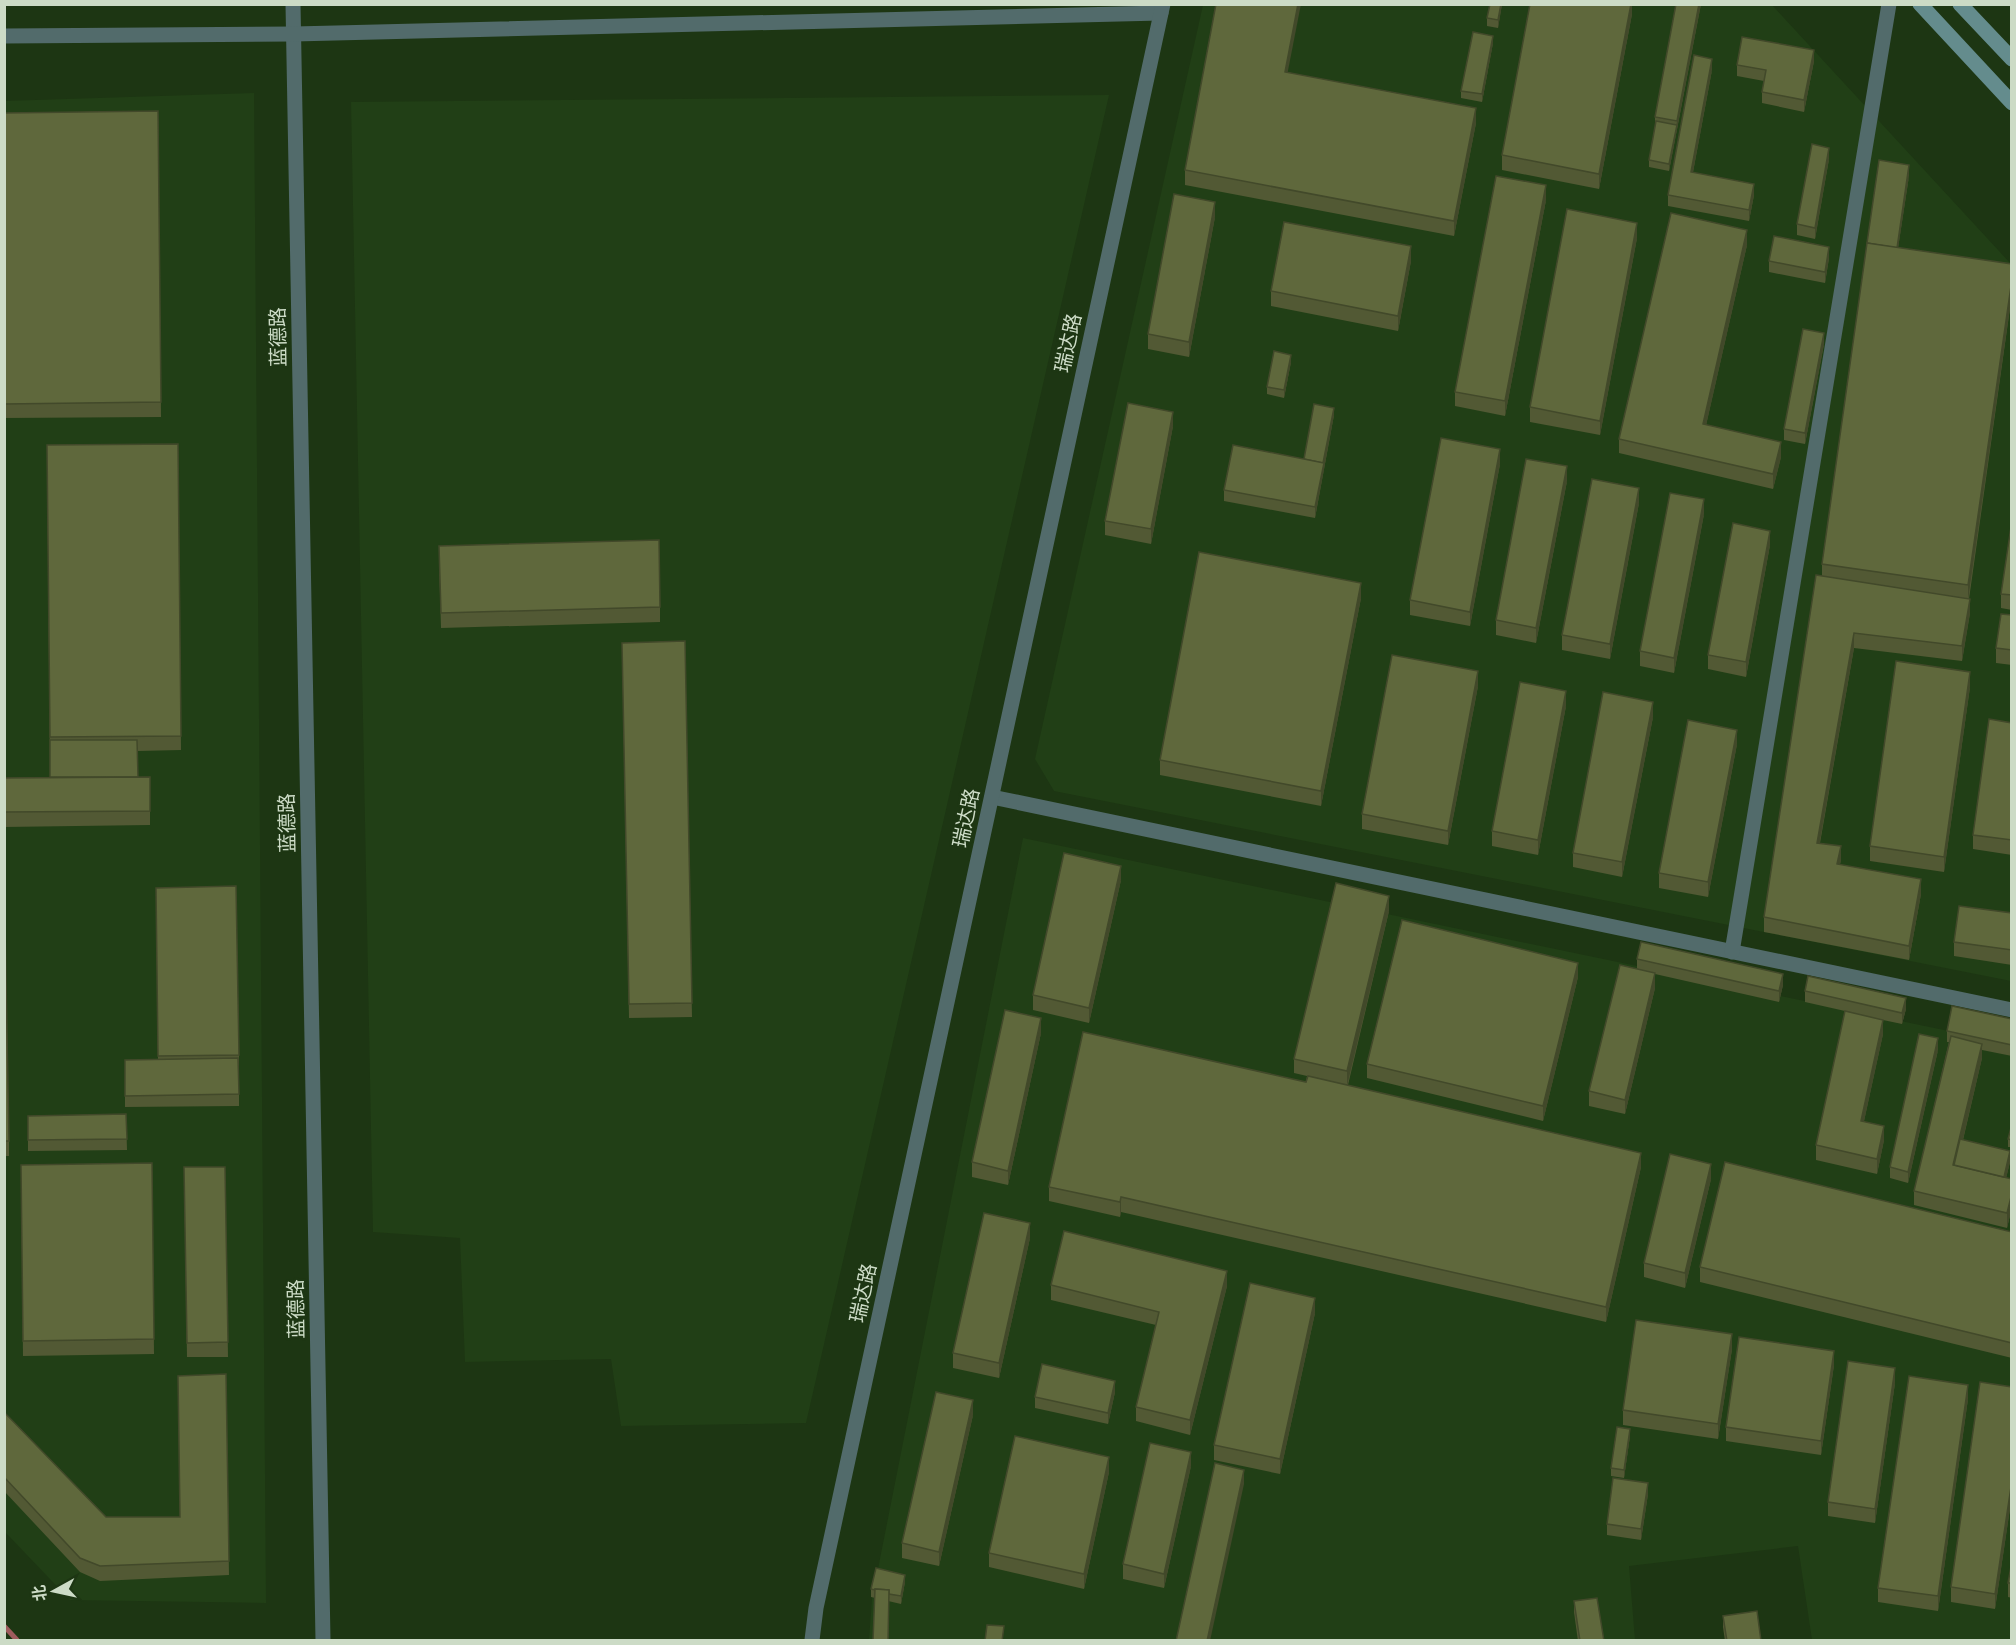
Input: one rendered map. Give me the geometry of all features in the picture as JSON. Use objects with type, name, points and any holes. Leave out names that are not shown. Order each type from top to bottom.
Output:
[{"type":"main road","points":[[1920,4],[2012,103]]},
{"type":"main road","points":[[1960,4],[2012,59]]},
{"type":"street","name":"蓝德路","points":[[293,4],[323,1641]]},
{"type":"street","points":[[1732,952],[1889,4]]},
{"type":"street","points":[[4,36],[294,34],[1162,9]]},
{"type":"street","name":"瑞达路","points":[[812,1641],[816,1608],[1162,9]]},
{"type":"street","points":[[992,797],[2012,1010]]},
{"type":"shaded area","points":[[1203,5],[1772,5],[2011,264],[2011,981],[1054,791],[1035,759]]},
{"type":"shaded area","points":[[254,93],[266,1603],[70,1600],[5,1532],[4,101]]},
{"type":"shaded area","points":[[1109,95],[806,1423],[621,1426],[611,1359],[465,1362],[460,1238],[373,1232],[351,102]]},
{"type":"shaded area","points":[[1023,838],[2011,1044],[2011,1640],[1812,1640],[1798,1546],[1629,1566],[1635,1640],[869,1640],[872,1599]]},
{"type":"building","points":[[1216,4],[1298,4],[1285,72],[1476,108],[1454,221],[1185,170]]},
{"type":"building","points":[[1490,4],[1501,4],[1498,20],[1487,18]]},
{"type":"building","points":[[1530,4],[1631,4],[1599,174],[1502,155]]},
{"type":"building","points":[[1676,4],[1699,4],[1677,121],[1655,117]]},
{"type":"building","points":[[1473,32],[1493,36],[1482,94],[1461,91]]},
{"type":"building","points":[[1742,37],[1814,50],[1804,100],[1762,92],[1766,70],[1737,65]]},
{"type":"building","points":[[1694,55],[1712,59],[1691,172],[1754,184],[1749,210],[1668,195]]},
{"type":"building","points":[[158,111],[161,402],[4,404],[4,113]]},
{"type":"building","points":[[1656,121],[1677,125],[1669,164],[1649,160]]},
{"type":"building","points":[[1812,144],[1829,148],[1815,228],[1797,224]]},
{"type":"building","points":[[1879,160],[1909,165],[1897,248],[1867,243]]},
{"type":"building","points":[[1496,176],[1546,185],[1505,401],[1455,392]]},
{"type":"building","points":[[1174,194],[1215,202],[1189,342],[1148,334]]},
{"type":"building","points":[[1567,209],[1637,223],[1600,421],[1530,407]]},
{"type":"building","points":[[1671,213],[1747,230],[1703,424],[1781,442],[1773,474],[1619,439]]},
{"type":"building","points":[[1284,222],[1411,246],[1398,316],[1271,291]]},
{"type":"building","points":[[1774,236],[1829,247],[1825,272],[1769,261]]},
{"type":"building","points":[[1867,243],[2012,264],[2012,279],[1968,585],[1822,564]]},
{"type":"building","points":[[1803,329],[1824,333],[1805,433],[1784,429]]},
{"type":"building","points":[[1274,351],[1291,355],[1284,390],[1267,387]]},
{"type":"building","points":[[1128,403],[1173,412],[1151,529],[1105,521]]},
{"type":"building","points":[[1314,404],[1334,408],[1323,463],[1304,459]]},
{"type":"building","points":[[1441,438],[1500,449],[1470,612],[1410,600]]},
{"type":"building","points":[[178,444],[181,736],[50,737],[47,445]]},
{"type":"building","points":[[1233,445],[1324,463],[1315,507],[1224,490]]},
{"type":"building","points":[[1526,459],[1567,466],[1536,628],[1496,620]]},
{"type":"building","points":[[1592,479],[1639,488],[1610,644],[1562,635]]},
{"type":"building","points":[[1670,493],[1704,499],[1674,658],[1640,651]]},
{"type":"building","points":[[2012,520],[2012,595],[2001,594]]},
{"type":"building","points":[[1733,523],[1770,531],[1746,662],[1708,655]]},
{"type":"building","points":[[659,540],[660,607],[441,613],[439,546]]},
{"type":"building","points":[[1199,552],[1361,583],[1321,791],[1160,760]]},
{"type":"building","points":[[1816,575],[1970,599],[1962,646],[1854,633],[1817,843],[1841,846],[1837,864],[1921,879],[1909,946],[1764,917]]},
{"type":"building","points":[[2001,614],[2012,615],[2012,650],[1996,648]]},
{"type":"building","points":[[685,641],[692,1003],[629,1004],[622,643]]},
{"type":"building","points":[[1392,655],[1478,671],[1448,831],[1362,814]]},
{"type":"building","points":[[1896,661],[1970,672],[1944,857],[1870,846]]},
{"type":"building","points":[[1520,682],[1566,691],[1538,840],[1492,831]]},
{"type":"building","points":[[1603,692],[1653,702],[1622,862],[1573,853]]},
{"type":"building","points":[[1989,719],[2012,723],[2012,840],[1973,835]]},
{"type":"building","points":[[1688,720],[1737,730],[1708,882],[1659,873]]},
{"type":"building","points":[[50,740],[137,740],[138,777],[50,777]]},
{"type":"building","points":[[150,777],[150,811],[4,812],[4,778]]},
{"type":"building","points":[[1064,853],[1121,866],[1089,1008],[1033,995]]},
{"type":"building","points":[[4,873],[9,1141],[4,1141]]},
{"type":"building","points":[[1336,883],[1389,896],[1347,1071],[1294,1059]]},
{"type":"building","points":[[236,886],[239,1055],[158,1056],[156,888]]},
{"type":"building","points":[[1959,906],[2012,913],[2012,950],[1954,942]]},
{"type":"building","points":[[1402,920],[1578,963],[1543,1106],[1367,1064]]},
{"type":"building","points":[[1641,942],[1783,974],[1779,991],[1637,959]]},
{"type":"building","points":[[1620,965],[1655,973],[1625,1100],[1589,1091]]},
{"type":"building","points":[[1808,976],[1906,998],[1902,1013],[1805,991]]},
{"type":"building","points":[[1952,1006],[2012,1019],[2012,1045],[1947,1031]]},
{"type":"building","points":[[1005,1010],[1041,1018],[1008,1171],[972,1162]]},
{"type":"building","points":[[1845,1011],[1883,1020],[1861,1121],[1884,1126],[1877,1159],[1816,1145]]},
{"type":"building","points":[[1083,1032],[1306,1082],[1308,1076],[1641,1153],[1606,1307],[1121,1197],[1120,1202],[1049,1187]]},
{"type":"building","points":[[1919,1034],[1938,1038],[1908,1172],[1890,1167]]},
{"type":"building","points":[[1951,1036],[1982,1044],[1953,1165],[2012,1179],[2012,1193],[2007,1213],[1914,1191]]},
{"type":"building","points":[[238,1058],[239,1094],[125,1096],[125,1060]]},
{"type":"building","points":[[126,1114],[127,1139],[28,1140],[28,1116]]},
{"type":"building","points":[[2012,1124],[2012,1140],[2008,1139]]},
{"type":"building","points":[[1960,1139],[2010,1151],[2004,1177],[1954,1165]]},
{"type":"building","points":[[1670,1154],[1711,1164],[1685,1273],[1644,1263]]},
{"type":"building","points":[[1725,1162],[2012,1232],[2012,1343],[1700,1267]]},
{"type":"building","points":[[152,1163],[154,1339],[23,1341],[21,1165]]},
{"type":"building","points":[[184,1167],[225,1167],[228,1342],[187,1343]]},
{"type":"building","points":[[984,1213],[1030,1223],[999,1363],[953,1353]]},
{"type":"building","points":[[1064,1231],[1227,1271],[1190,1420],[1136,1407],[1159,1312],[1051,1285]]},
{"type":"building","points":[[1250,1283],[1315,1298],[1280,1459],[1214,1445]]},
{"type":"building","points":[[1636,1320],[1732,1334],[1718,1424],[1623,1410]]},
{"type":"building","points":[[1739,1337],[1834,1351],[1821,1441],[1726,1427]]},
{"type":"building","points":[[1848,1361],[1895,1368],[1875,1509],[1828,1502]]},
{"type":"building","points":[[1042,1364],[1115,1381],[1108,1413],[1035,1397]]},
{"type":"building","points":[[226,1374],[229,1561],[100,1566],[80,1558],[4,1477],[4,1412],[106,1517],[180,1517],[178,1376]]},
{"type":"building","points":[[1909,1376],[1968,1385],[1938,1596],[1878,1588]]},
{"type":"building","points":[[1980,1382],[2012,1387],[2012,1480],[1995,1594],[1951,1587]]},
{"type":"building","points":[[936,1392],[973,1400],[939,1552],[902,1543]]},
{"type":"building","points":[[1617,1427],[1630,1429],[1624,1470],[1611,1468]]},
{"type":"building","points":[[1015,1436],[1109,1457],[1084,1574],[989,1553]]},
{"type":"building","points":[[1150,1443],[1191,1452],[1164,1574],[1123,1564]]},
{"type":"building","points":[[1215,1463],[1244,1470],[1207,1641],[1176,1641]]},
{"type":"building","points":[[1613,1478],[1648,1483],[1641,1529],[1607,1524]]},
{"type":"building","points":[[2012,1561],[2012,1583],[2008,1583]]},
{"type":"building","points":[[876,1568],[905,1575],[901,1596],[889,1594],[889,1590],[871,1589]]},
{"type":"building","points":[[875,1589],[889,1590],[888,1641],[873,1641]]},
{"type":"building","points":[[1597,1598],[1604,1641],[1580,1641],[1574,1601]]},
{"type":"building","points":[[1757,1611],[1761,1641],[1727,1641],[1723,1616]]},
{"type":"building","points":[[987,1625],[1004,1626],[1002,1641],[985,1641]]},
{"type":"waterway","points":[[4,1626],[17,1640]]}]
